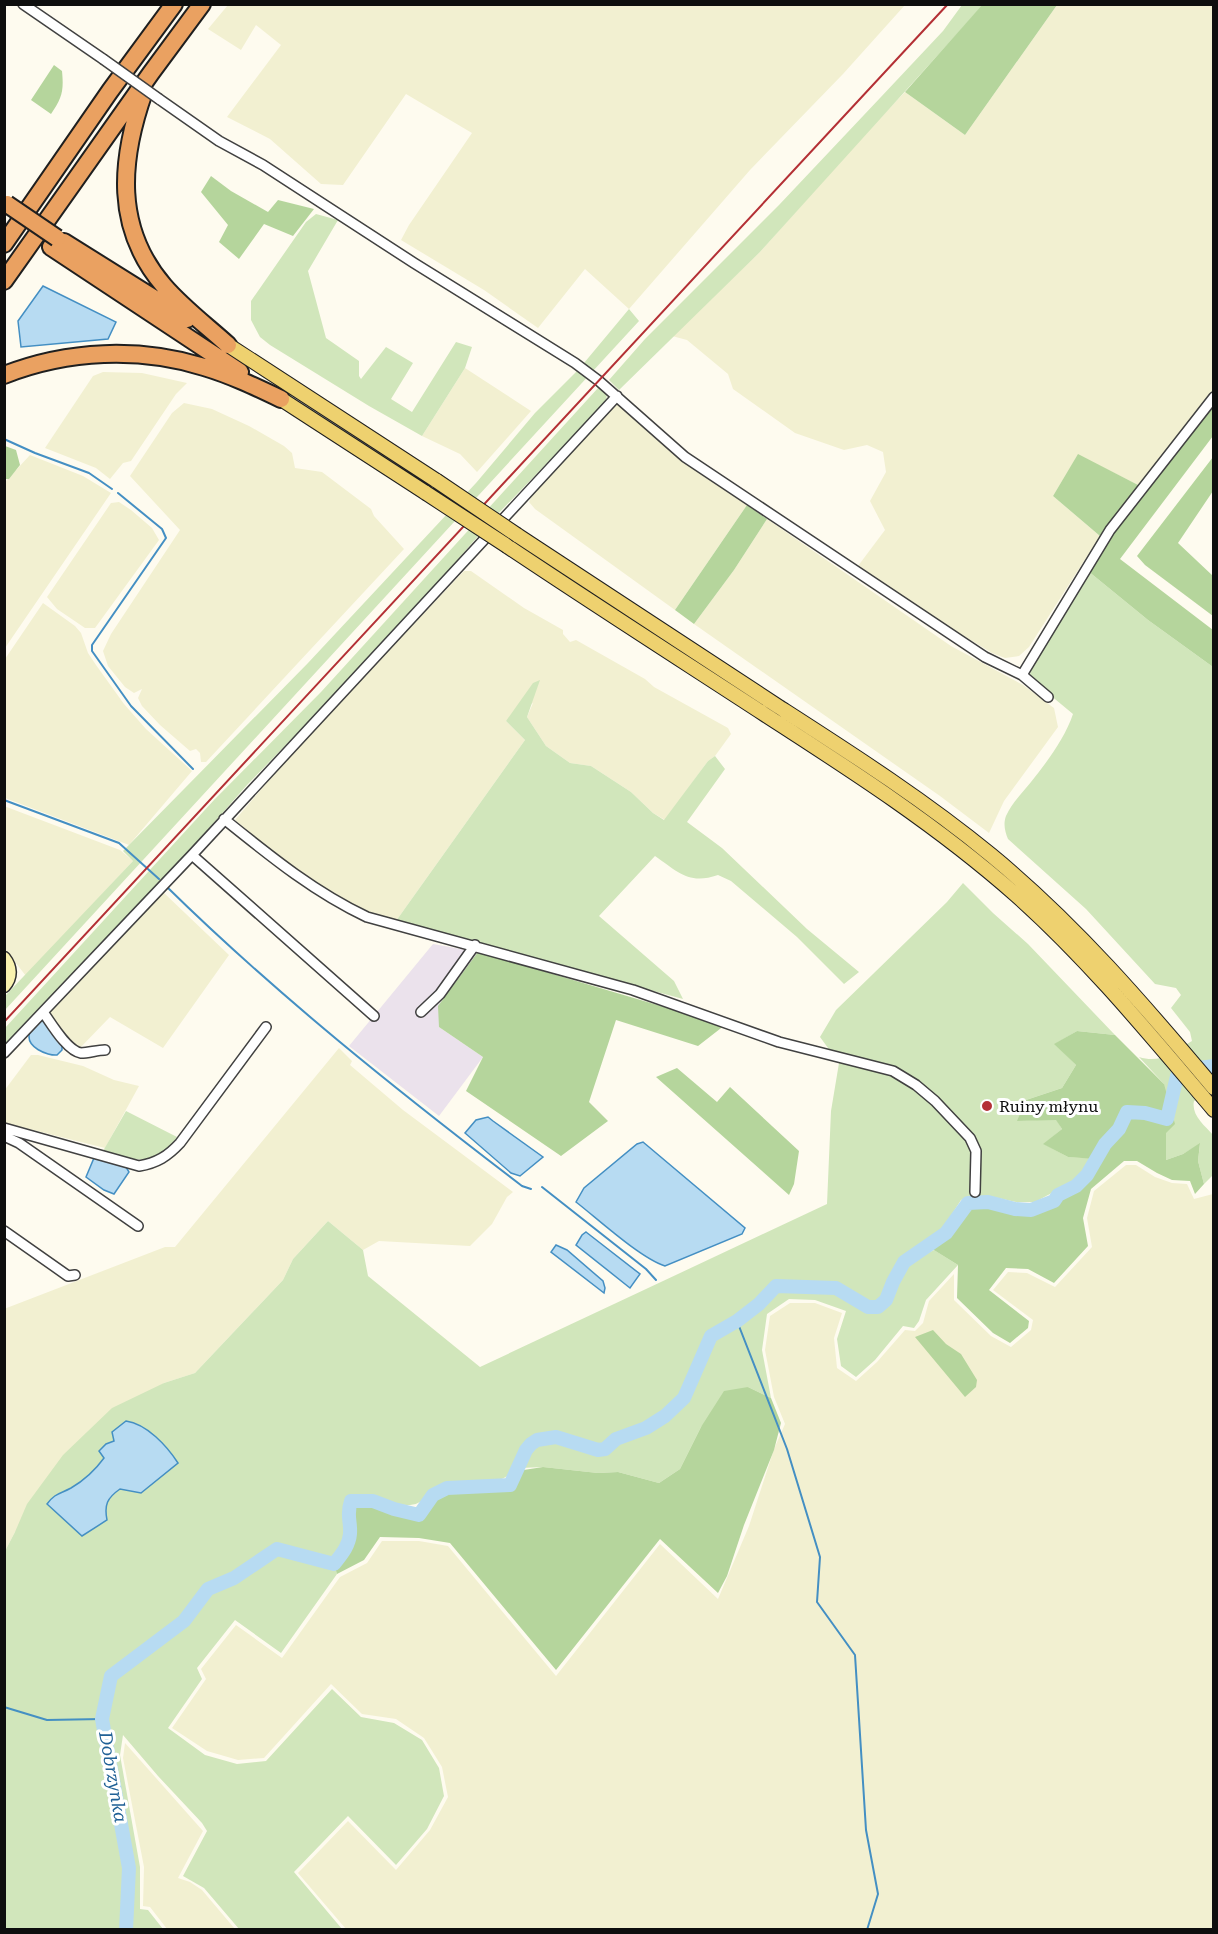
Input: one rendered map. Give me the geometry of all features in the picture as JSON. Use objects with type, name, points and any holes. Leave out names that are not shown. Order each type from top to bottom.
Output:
[{"type":"highway","points":[[4,244],[174,4]]},
{"type":"highway","points":[[4,281],[201,4]]},
{"type":"highway","points":[[151,73],[135,117],[126,157],[125,180],[130,220],[142,252],[162,284],[228,345]]},
{"type":"highway","points":[[5,207],[281,399]]},
{"type":"highway","points":[[54,242],[228,345]]},
{"type":"highway","points":[[4,375],[37,363],[68,357],[133,354],[172,358],[205,367],[232,376],[281,399]]},
{"type":"main road","points":[[228,345],[883,774],[944,818],[999,862],[1063,920],[1128,987],[1178,1046],[1208,1093],[1214,1110]]},
{"type":"main road","points":[[281,399],[875,786],[958,846],[1058,933],[1163,1051],[1208,1093]]},
{"type":"street","points":[[22,4],[219,141],[271,170],[381,242],[575,363],[617,396],[685,457],[986,657],[1022,675],[1048,697]]},
{"type":"street","points":[[4,1053],[192,855],[617,396]]},
{"type":"street","points":[[1022,675],[1110,530],[1214,397]]},
{"type":"street","points":[[224,819],[281,864],[338,903],[386,922],[633,990],[779,1042],[893,1071],[916,1085],[935,1101],[970,1138],[976,1151],[975,1192]]},
{"type":"street","points":[[192,855],[374,1016]]},
{"type":"street","points":[[422,1012],[445,988],[475,945]]},
{"type":"street","points":[[4,958],[10,975],[4,986]]},
{"type":"street","points":[[43,1012],[74,1050],[84,1053],[105,1050]]},
{"type":"street","points":[[4,1128],[139,1166],[153,1163],[180,1143],[266,1027]]},
{"type":"street","points":[[4,1136],[19,1143],[138,1226]]},
{"type":"street","points":[[4,1231],[68,1276],[75,1275]]},
{"type":"shaded area","points":[[228,5],[905,5],[843,74],[750,170],[629,309],[585,269],[538,328],[484,290],[401,240],[472,133],[406,94],[343,185],[321,184],[270,139],[227,117],[281,45],[256,25],[241,50],[208,29]]},
{"type":"shaded area","points":[[1057,5],[1213,5],[1213,391],[1140,486],[1078,455],[1053,496],[1100,536],[1029,647],[1019,656],[1005,658],[992,653],[855,570],[885,530],[870,501],[886,472],[883,452],[867,445],[844,450],[795,433],[733,389],[728,374],[687,340],[672,336],[760,252],[905,92],[965,135]]},
{"type":"shaded area","points":[[465,368],[531,411],[477,472],[460,454],[422,436]]},
{"type":"shaded area","points":[[103,372],[142,373],[187,383],[176,394],[131,461],[123,463],[110,479],[96,468],[45,448],[93,376]]},
{"type":"shaded area","points":[[617,402],[664,445],[703,476],[747,505],[675,610],[535,509],[529,502],[534,491]]},
{"type":"shaded area","points":[[184,403],[212,409],[284,446],[292,453],[295,468],[322,472],[371,509],[374,516],[404,549],[206,762],[201,762],[200,753],[196,749],[190,751],[142,706],[138,698],[142,689],[134,693],[125,687],[108,666],[103,651],[111,634],[180,530],[130,476],[172,413]]},
{"type":"shaded area","points":[[30,455],[83,476],[111,493],[5,648],[5,482]]},
{"type":"shaded area","points":[[119,502],[152,528],[159,540],[95,628],[85,628],[57,609],[47,597],[111,503]]},
{"type":"shaded area","points":[[767,519],[951,646],[1023,685],[1054,708],[1058,727],[1004,801],[989,833],[940,796],[694,624],[734,570]]},
{"type":"shaded area","points":[[464,571],[471,571],[524,608],[563,630],[563,634],[570,642],[576,640],[645,679],[654,687],[728,728],[731,734],[715,756],[708,761],[665,820],[653,813],[631,792],[591,766],[570,763],[546,746],[527,717],[533,703],[506,721],[525,740],[396,921],[370,913],[335,896],[285,862],[235,820],[301,743]]},
{"type":"shaded area","points":[[43,603],[75,626],[81,633],[88,653],[124,704],[146,729],[192,771],[129,845],[5,798],[5,659]]},
{"type":"shaded area","points":[[4,806],[120,850],[133,861],[26,976],[5,949]]},
{"type":"shaded area","points":[[163,892],[229,955],[163,1048],[110,1017],[78,1050],[45,1013]]},
{"type":"shaded area","points":[[433,944],[478,952],[439,1027],[483,1057],[439,1116],[349,1046]]},
{"type":"shaded area","points":[[339,1048],[352,1061],[350,1065],[403,1110],[513,1192],[507,1197],[492,1224],[470,1246],[379,1241],[363,1250],[328,1221],[293,1259],[283,1280],[195,1373],[164,1383],[15,1532],[5,1551],[4,1309],[165,1247],[175,1247]]},
{"type":"shaded area","points":[[31,1055],[83,1066],[114,1080],[139,1086],[105,1148],[5,1123],[4,1091]]},
{"type":"shaded area","points":[[1126,1165],[1136,1165],[1155,1177],[1172,1183],[1187,1184],[1194,1199],[1213,1194],[1213,1929],[346,1929],[298,1873],[348,1821],[396,1870],[430,1830],[448,1797],[442,1767],[424,1738],[396,1719],[362,1714],[331,1684],[264,1758],[238,1760],[207,1751],[172,1728],[206,1679],[201,1669],[236,1625],[282,1658],[340,1577],[367,1563],[382,1541],[419,1541],[448,1546],[556,1676],[660,1544],[718,1599],[749,1526],[774,1449],[785,1424],[774,1397],[765,1350],[770,1316],[790,1303],[815,1303],[842,1313],[834,1338],[837,1368],[856,1381],[877,1362],[905,1330],[915,1331],[923,1323],[929,1301],[954,1274],[954,1300],[991,1336],[1011,1347],[1031,1330],[1033,1320],[993,1290],[1008,1272],[1027,1273],[1055,1287],[1092,1247],[1087,1218],[1094,1191]]},
{"type":"shaded area","points":[[125,1743],[203,1831],[178,1878],[202,1890],[235,1929],[167,1929],[150,1907],[143,1906],[144,1867],[123,1758]]},
{"type":"green space","points":[[983,4],[1057,5],[965,135],[905,92]]},
{"type":"green space","points":[[962,5],[983,5],[760,252],[619,390],[609,380],[645,339],[779,205],[943,31]]},
{"type":"green space","points":[[54,65],[62,71],[63,84],[60,99],[51,114],[31,100]]},
{"type":"green space","points":[[211,176],[231,191],[268,212],[278,200],[314,209],[293,236],[264,224],[239,259],[219,242],[228,225],[201,192]]},
{"type":"green space","points":[[316,214],[338,220],[308,271],[326,338],[359,361],[361,379],[386,347],[413,363],[391,399],[412,412],[456,342],[472,347],[465,368],[422,436],[270,345],[260,337],[251,320],[251,301],[306,222]]},
{"type":"green space","points":[[629,309],[639,321],[5,1010],[5,996],[133,861],[123,851],[308,663],[476,483],[535,413],[579,369]]},
{"type":"green space","points":[[598,388],[607,393],[606,402],[491,521],[399,628],[247,785],[160,884],[80,966],[5,1049],[5,1028],[214,800],[321,692]]},
{"type":"green space","points":[[1213,403],[1213,436],[1120,559],[1213,630],[1213,667],[1148,620],[1088,571],[1108,539]]},
{"type":"green space","points":[[5,446],[16,450],[20,465],[9,479],[5,479]]},
{"type":"green space","points":[[1078,454],[1140,486],[1100,536],[1053,496]]},
{"type":"green space","points":[[1213,457],[1213,491],[1178,543],[1213,576],[1213,616],[1145,565],[1137,556]]},
{"type":"green space","points":[[747,505],[767,519],[734,570],[694,624],[675,610]]},
{"type":"green space","points":[[1088,571],[1148,620],[1213,667],[1213,1092],[1194,1101],[1194,1111],[1199,1120],[1213,1135],[1213,1175],[1204,1184],[1198,1161],[1200,1144],[1183,1154],[1166,1160],[1164,1084],[1139,1057],[1160,1058],[1192,1041],[1190,1032],[1171,1008],[1181,995],[1176,988],[1155,984],[1086,909],[1008,839],[1005,831],[1008,811],[1055,750],[1073,714],[1038,685],[1030,674],[1032,666]]},
{"type":"green space","points":[[540,680],[527,717],[546,746],[570,763],[591,766],[631,792],[664,820],[708,761],[715,756],[725,769],[687,822],[722,848],[807,929],[859,972],[844,984],[797,937],[731,881],[718,875],[708,878],[691,878],[677,872],[655,856],[599,916],[674,981],[683,999],[396,921],[525,740],[506,721],[533,683]]},
{"type":"green space","points":[[963,883],[1028,944],[1115,1035],[1077,1031],[1055,1044],[1076,1065],[1062,1088],[1026,1100],[1018,1121],[1056,1119],[1062,1129],[1044,1144],[1068,1157],[1091,1158],[1084,1173],[1035,1202],[1016,1202],[989,1196],[961,1200],[941,1231],[900,1261],[881,1300],[871,1303],[836,1285],[780,1282],[771,1285],[742,1315],[704,1340],[682,1393],[671,1405],[649,1422],[609,1439],[604,1446],[588,1444],[557,1434],[541,1435],[528,1443],[516,1466],[500,1480],[448,1482],[442,1484],[421,1502],[410,1505],[357,1494],[348,1499],[345,1507],[346,1530],[333,1556],[337,1574],[281,1653],[235,1620],[197,1668],[202,1679],[168,1728],[205,1755],[237,1764],[266,1761],[332,1689],[361,1717],[394,1723],[422,1740],[439,1768],[444,1796],[427,1829],[396,1865],[348,1816],[294,1872],[342,1929],[239,1929],[204,1888],[183,1876],[207,1831],[123,1735],[120,1755],[140,1867],[140,1909],[148,1910],[163,1929],[5,1930],[5,1551],[27,1504],[63,1455],[112,1408],[164,1383],[195,1373],[283,1280],[293,1259],[328,1221],[363,1250],[368,1276],[480,1367],[827,1204],[831,1111],[839,1063],[820,1037],[836,1010],[947,902]]},
{"type":"green space","points":[[478,952],[725,1025],[698,1046],[616,1020],[589,1102],[608,1121],[561,1156],[466,1091],[483,1057],[439,1027],[438,1006]]},
{"type":"green space","points":[[1077,1031],[1115,1035],[1164,1084],[1175,1124],[1166,1133],[1166,1160],[1183,1154],[1200,1143],[1198,1161],[1204,1184],[1195,1194],[1190,1181],[1172,1180],[1137,1161],[1124,1161],[1091,1189],[1083,1218],[1088,1246],[1054,1283],[1028,1269],[1006,1268],[989,1290],[1029,1321],[1028,1328],[1010,1343],[993,1333],[957,1298],[958,1265],[929,1247],[946,1233],[968,1203],[988,1202],[1015,1209],[1031,1210],[1054,1201],[1058,1195],[1076,1186],[1087,1175],[1096,1159],[1068,1157],[1043,1144],[1062,1129],[1056,1120],[1017,1121],[1026,1100],[1062,1088],[1076,1065],[1054,1044]]},
{"type":"green space","points":[[677,1068],[717,1102],[730,1087],[799,1151],[794,1184],[789,1195],[656,1077]]},
{"type":"green space","points":[[126,1111],[177,1137],[169,1147],[152,1158],[134,1159],[103,1151]]},
{"type":"green space","points":[[934,1250],[958,1265],[926,1300],[919,1321],[914,1328],[903,1326],[875,1360],[856,1377],[841,1366],[837,1339],[846,1311],[815,1300],[789,1299],[767,1314],[762,1350],[771,1398],[748,1387],[701,1427],[680,1469],[659,1483],[618,1472],[598,1473],[543,1467],[521,1468],[534,1447],[545,1440],[560,1439],[591,1451],[600,1452],[666,1419],[681,1406],[687,1397],[713,1339],[751,1315],[778,1289],[828,1290],[870,1309],[880,1310],[906,1268]]},
{"type":"green space","points":[[933,1330],[946,1344],[961,1354],[977,1380],[976,1387],[965,1397],[915,1337]]},
{"type":"green space","points":[[748,1387],[771,1398],[781,1423],[774,1450],[744,1525],[727,1576],[718,1593],[660,1539],[556,1670],[450,1543],[419,1538],[380,1537],[364,1560],[337,1574],[334,1564],[350,1534],[347,1512],[351,1501],[373,1501],[419,1515],[433,1495],[447,1488],[509,1485],[517,1471],[543,1467],[598,1473],[618,1472],[659,1483],[680,1469],[701,1427],[724,1391]]},
{"type":"water","points":[[43,286],[116,322],[108,339],[21,347],[18,321]]},
{"type":"water","points":[[41,1021],[45,1021],[62,1045],[62,1050],[57,1055],[38,1050],[30,1042],[30,1032]]},
{"type":"water","points":[[488,1117],[543,1157],[520,1176],[511,1173],[465,1133],[476,1120]]},
{"type":"water","points":[[643,1142],[745,1228],[742,1234],[665,1266],[632,1247],[576,1202],[584,1188],[637,1144]]},
{"type":"water","points":[[94,1158],[126,1167],[129,1172],[114,1194],[86,1177]]},
{"type":"water","points":[[586,1232],[640,1274],[630,1288],[576,1245]]},
{"type":"water","points":[[556,1245],[567,1250],[603,1281],[604,1293],[551,1252]]},
{"type":"water","points":[[126,1421],[149,1431],[178,1463],[141,1493],[120,1489],[116,1492],[108,1502],[107,1520],[82,1536],[47,1504],[55,1496],[80,1482],[97,1466],[104,1458],[99,1451],[106,1444],[114,1441],[112,1432]]},
{"type":"waterway","points":[[4,439],[89,473],[112,489]]},
{"type":"waterway","points":[[118,493],[162,529],[166,538],[92,645],[92,651],[131,706],[193,769]]},
{"type":"waterway","points":[[4,800],[119,843],[159,879]]},
{"type":"waterway","points":[[167,887],[252,966],[340,1042],[476,1151],[522,1186],[531,1189]]},
{"type":"waterway","name":"Dobrzynka","points":[[126,1930],[129,1868],[102,1719],[111,1676],[184,1621],[208,1589],[234,1578],[277,1549],[334,1564],[348,1542],[351,1501],[373,1501],[419,1515],[433,1495],[447,1488],[510,1485],[526,1450],[537,1440],[556,1437],[598,1450],[605,1449],[616,1439],[646,1428],[665,1416],[684,1398],[711,1336],[737,1321],[759,1304],[776,1286],[836,1288],[868,1307],[878,1307],[886,1300],[904,1262],[946,1233],[968,1203],[988,1202],[1015,1209],[1031,1210],[1054,1201],[1058,1195],[1076,1186],[1087,1175],[1105,1144],[1119,1129],[1127,1112],[1145,1113],[1167,1119],[1177,1076],[1193,1069],[1214,1066]]},
{"type":"waterway","points":[[542,1187],[646,1269],[656,1280]]},
{"type":"waterway","points":[[737,1321],[787,1449],[820,1557],[817,1602],[855,1655],[866,1830],[878,1894],[867,1930]]},
{"type":"waterway","points":[[4,1707],[47,1720],[102,1719]]},
{"type":"railway","points":[[4,1022],[948,4]]},
{"type":"place","name":"Ruiny młynu","points":[[987,1106]]}]
